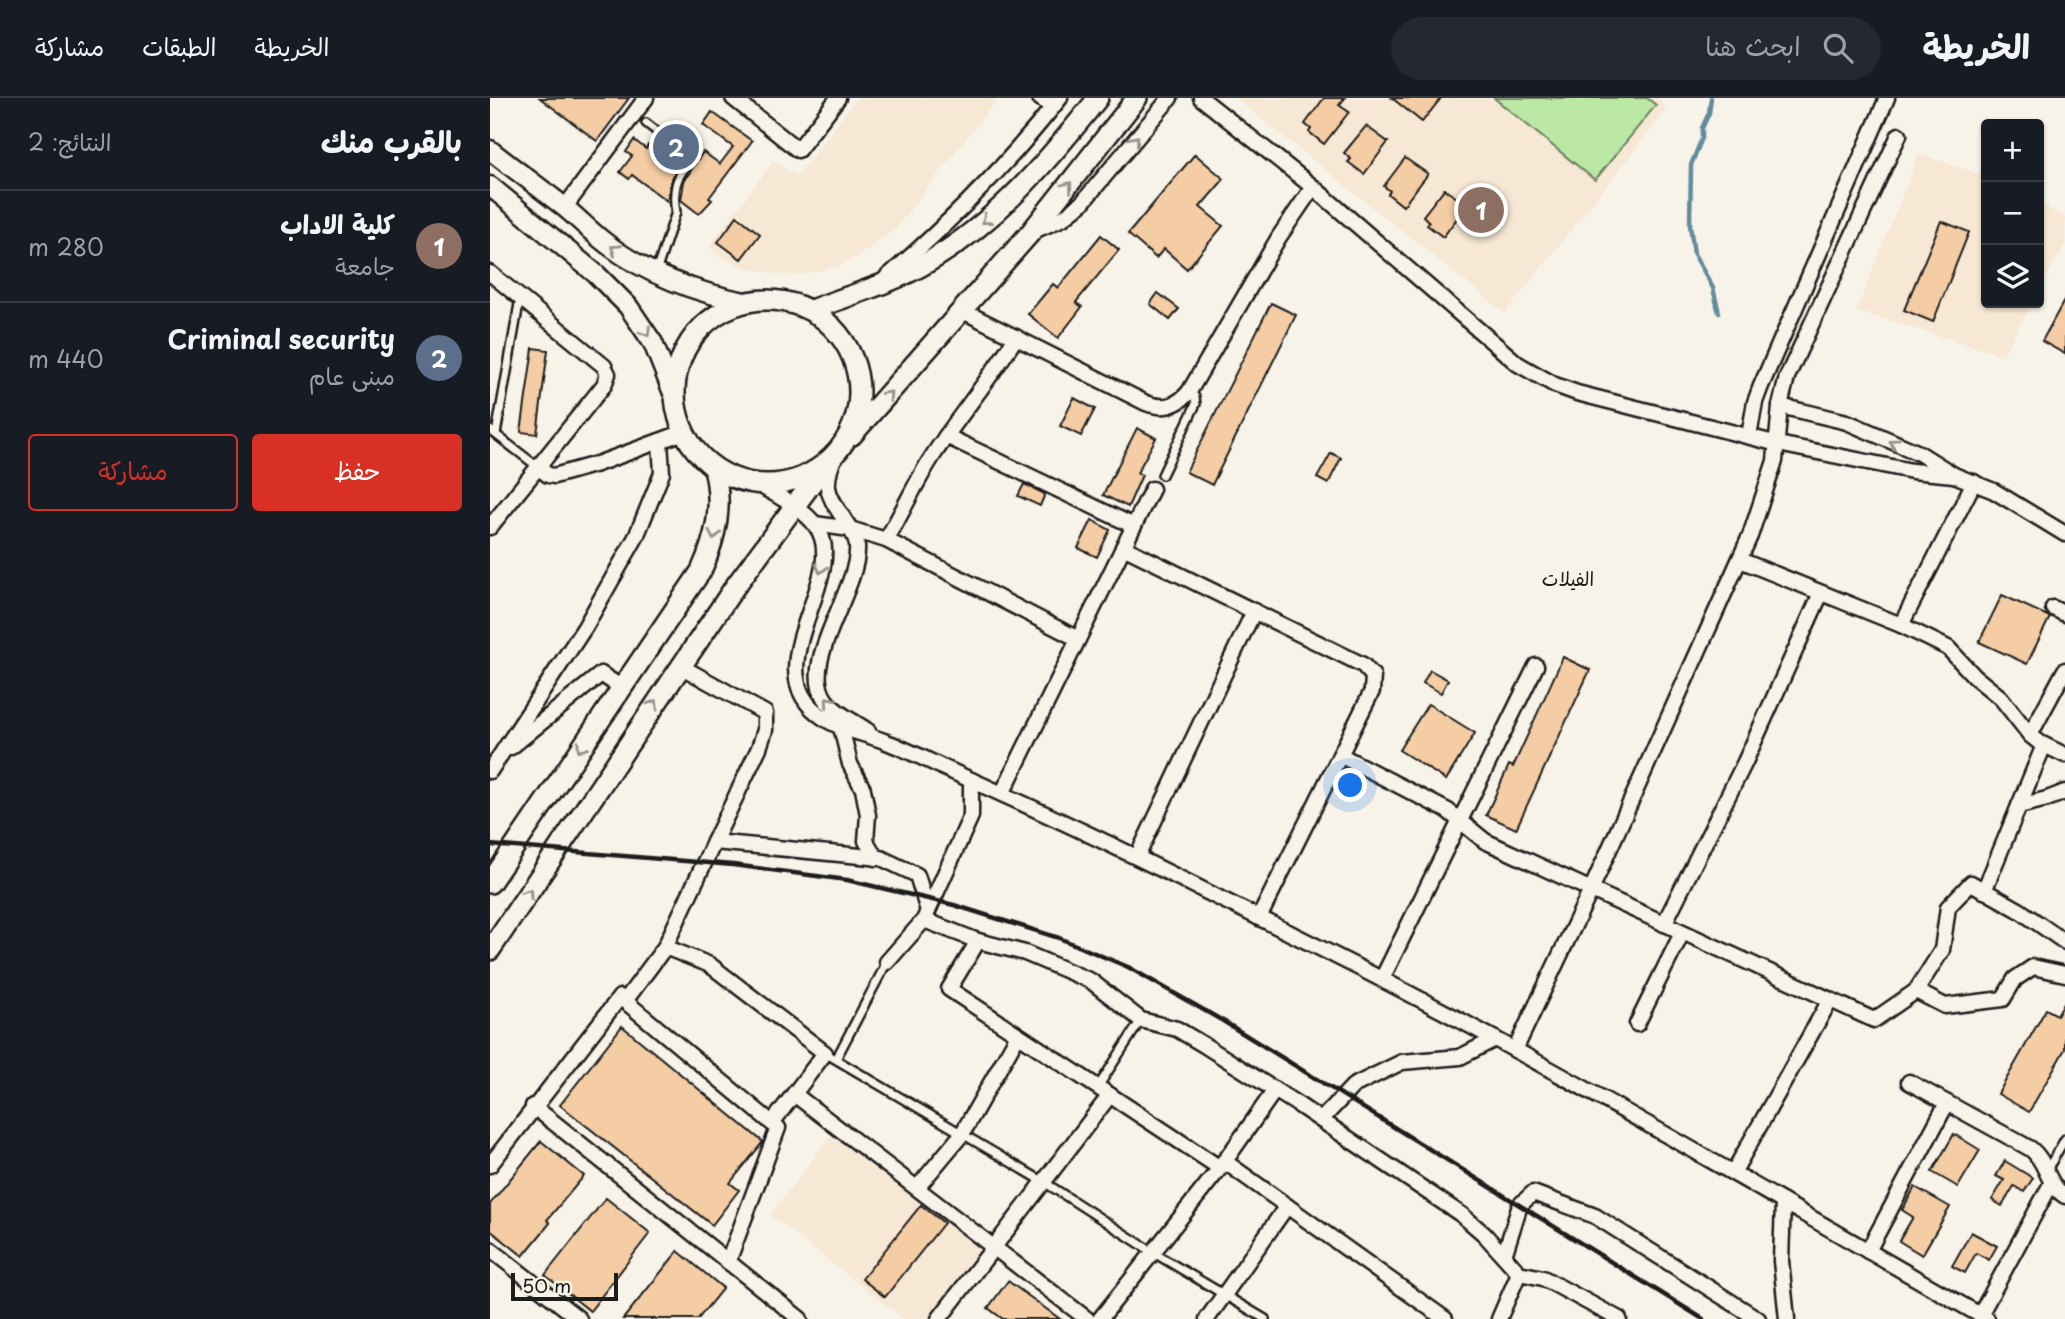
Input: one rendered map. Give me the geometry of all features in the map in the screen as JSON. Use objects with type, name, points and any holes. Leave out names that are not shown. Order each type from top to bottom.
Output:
[{"type":"main road","points":[[811,310],[906,274],[935,257],[998,211],[1044,165],[1098,98]]},
{"type":"main road","points":[[490,950],[680,666],[793,506],[835,453],[852,429],[858,410],[859,390],[851,352],[841,335],[811,310],[779,300],[745,302],[721,311],[692,337],[677,372],[675,398],[684,432],[697,452],[714,468],[735,479],[758,484],[793,481],[812,473],[835,453],[1031,232],[1137,98]]},
{"type":"main road","points":[[490,883],[701,571],[708,556],[719,508],[720,492],[714,468]]},
{"type":"street","points":[[565,207],[646,98]]},
{"type":"street","points":[[733,98],[798,150],[838,98]]},
{"type":"street","points":[[1031,232],[1063,218],[1082,203],[1170,98]]},
{"type":"street","points":[[1201,98],[1313,187],[1518,364],[1535,375],[1577,393],[1778,444],[1912,471],[1954,475]]},
{"type":"street","points":[[1749,436],[1755,402],[1761,386],[1887,98]]},
{"type":"street","points":[[880,284],[967,205],[1047,100]]},
{"type":"street","points":[[1515,1050],[1591,890],[1740,560],[1768,486],[1778,444],[1780,406],[1787,377],[1899,135]]},
{"type":"street","points":[[490,150],[565,207],[607,245],[656,273],[705,292],[745,302]]},
{"type":"street","points":[[490,186],[596,274],[628,306],[653,343],[675,398]]},
{"type":"street","points":[[963,310],[1156,407],[1174,405],[1189,393],[1279,237],[1313,187]]},
{"type":"street","points":[[490,273],[604,366],[608,374],[604,385],[490,527]]},
{"type":"street","points":[[886,540],[946,436],[973,397],[997,369],[1016,337]]},
{"type":"street","points":[[1780,406],[1847,422],[1919,453],[1954,475],[1994,491],[2065,534]]},
{"type":"street","points":[[539,468],[554,476],[597,464],[684,432]]},
{"type":"street","points":[[946,436],[1133,526]]},
{"type":"street","points":[[490,771],[585,627],[636,537],[662,473],[660,441]]},
{"type":"street","points":[[835,453],[827,475],[827,484],[833,503],[858,541],[858,553],[820,660],[818,682],[823,696],[836,709],[884,741]]},
{"type":"street","points":[[1901,625],[1974,482]]},
{"type":"street","points":[[758,484],[816,524],[850,529],[886,540],[1078,639]]},
{"type":"street","points":[[1002,794],[1152,489]]},
{"type":"street","points":[[816,524],[824,544],[824,554],[799,648],[796,677],[799,688],[811,707],[828,721],[884,741],[1002,794],[1137,857],[1382,979],[1515,1050],[1984,1317],[2049,1177]]},
{"type":"street","points":[[1123,547],[1370,670],[1374,682],[1372,691],[1259,918]]},
{"type":"street","points":[[1740,560],[1901,625],[1948,648],[1975,677],[2001,698],[2030,735],[2065,755]]},
{"type":"street","points":[[1664,924],[1745,762],[1821,593]]},
{"type":"street","points":[[1137,857],[1254,611]]},
{"type":"street","points":[[625,1002],[665,947],[765,730],[765,713],[680,666]]},
{"type":"street","points":[[1382,979],[1536,666]]},
{"type":"street","points":[[2030,735],[2065,670]]},
{"type":"street","points":[[499,757],[601,674],[622,688]]},
{"type":"street","points":[[841,727],[850,764],[863,789],[869,815],[866,841],[876,858]]},
{"type":"street","points":[[1984,891],[2044,745]]},
{"type":"street","points":[[1340,755],[1448,811],[1485,841],[1874,1020],[1916,991],[1942,950],[1948,907],[1971,883],[2019,910],[2065,942]]},
{"type":"street","points":[[887,962],[926,915],[971,816],[971,780]]},
{"type":"street","points":[[2019,806],[2065,792]]},
{"type":"street","points":[[714,842],[876,858],[918,875],[926,915]]},
{"type":"street","points":[[926,915],[978,941],[1025,953],[1091,981],[1141,1020],[1177,1028],[1462,1215],[1520,1273],[1544,1278],[1619,1319]]},
{"type":"street","points":[[1637,1024],[1682,933]]},
{"type":"street","points":[[978,941],[949,989],[1287,1206],[1446,1319]]},
{"type":"street","points":[[665,947],[710,965],[831,1056],[794,1094],[772,1124]]},
{"type":"street","points":[[1916,991],[1945,1006],[2003,999],[2015,979],[2033,967],[2065,974]]},
{"type":"street","points":[[490,1165],[620,997],[778,1128],[728,1262]]},
{"type":"street","points":[[1733,1173],[1830,1000]]},
{"type":"street","points":[[917,1188],[962,1134],[1018,1035]]},
{"type":"street","points":[[1321,1120],[1353,1086],[1402,1062],[1460,1057],[1495,1039]]},
{"type":"street","points":[[1909,1082],[2031,1149],[2041,1158],[2049,1177],[2065,1196]]},
{"type":"street","points":[[1100,1319],[1222,1165],[1275,1090]]},
{"type":"street","points":[[939,1319],[1044,1182],[1104,1091]]},
{"type":"street","points":[[794,1094],[1087,1319]]},
{"type":"street","points":[[1867,1251],[1947,1103]]},
{"type":"street","points":[[533,1106],[728,1262],[792,1317]]},
{"type":"street","points":[[1504,1256],[1520,1205],[1533,1193],[1595,1216],[1758,1319]]},
{"type":"street","points":[[1783,1202],[1781,1261],[1787,1319]]},
{"type":"street","points":[[1207,1319],[1287,1206]]},
{"type":"street","points":[[490,1249],[579,1319]]},
{"type":"street","points":[[1499,1319],[1520,1273]]},
{"type":"lane","points":[[646,123],[687,158],[673,203],[676,212],[656,273]]},
{"type":"lane","points":[[520,297],[493,432],[539,468]]},
{"type":"lane","points":[[1162,475],[1196,404],[1195,397],[1189,393]]},
{"type":"lane","points":[[887,962],[831,1056],[1044,1182],[1154,1253],[1265,1319]]},
{"type":"lane","points":[[1104,1091],[1141,1020]]},
{"type":"lane","points":[[2049,1177],[2065,1139]]},
{"type":"shaded area","points":[[857,98],[998,98],[895,229],[857,257],[818,271],[782,275],[743,267],[723,258],[709,246],[774,161],[797,177]]},
{"type":"shaded area","points":[[1235,98],[1656,98],[1668,108],[1505,313]]},
{"type":"shaded area","points":[[1919,154],[1981,174],[1981,308],[2029,308],[2003,355],[1856,311]]},
{"type":"shaded area","points":[[2044,206],[2065,218],[2065,244],[2044,282]]},
{"type":"shaded area","points":[[834,1132],[984,1248],[929,1319],[904,1319],[770,1215]]},
{"type":"green space","points":[[1494,98],[1647,98],[1656,105],[1595,180]]},
{"type":"building","points":[[540,98],[629,98],[597,141]]},
{"type":"building","points":[[1324,98],[1345,98],[1339,105],[1349,112],[1324,144],[1309,132],[1311,129],[1305,124]]},
{"type":"building","points":[[1392,98],[1441,98],[1422,122]]},
{"type":"building","points":[[712,112],[752,141],[709,198],[712,200],[699,214],[681,200],[684,181],[703,152],[720,164],[733,147],[703,125]]},
{"type":"building","points":[[1366,126],[1388,142],[1364,174],[1348,162],[1351,159],[1344,153]]},
{"type":"building","points":[[634,140],[646,149],[648,145],[677,168],[667,201],[632,175],[629,179],[620,172],[632,156],[626,152]]},
{"type":"building","points":[[1195,154],[1224,179],[1200,207],[1223,226],[1187,269],[1164,249],[1156,258],[1128,234]]},
{"type":"building","points":[[1405,158],[1428,174],[1403,206],[1388,194],[1390,191],[1384,186]]},
{"type":"building","points":[[1444,189],[1467,205],[1443,237],[1427,225],[1429,222],[1423,216]]},
{"type":"building","points":[[737,216],[760,234],[741,259],[718,242]]},
{"type":"building","points":[[1941,221],[1969,232],[1933,322],[1904,310]]},
{"type":"building","points":[[1101,235],[1119,250],[1076,302],[1082,307],[1058,338],[1028,314],[1053,284],[1058,288]]},
{"type":"building","points":[[1158,293],[1179,309],[1170,320],[1150,304]]},
{"type":"building","points":[[2065,299],[2065,354],[2042,341]]},
{"type":"building","points":[[1271,303],[1296,315],[1212,485],[1186,472]]},
{"type":"building","points":[[533,348],[548,350],[537,434],[521,432]]},
{"type":"building","points":[[1074,398],[1095,409],[1081,436],[1060,426]]},
{"type":"building","points":[[1137,428],[1156,438],[1137,473],[1142,475],[1128,507],[1103,495]]},
{"type":"building","points":[[1331,453],[1341,458],[1328,484],[1317,478]]},
{"type":"building","points":[[1024,484],[1045,494],[1040,506],[1018,496]]},
{"type":"building","points":[[1092,520],[1110,530],[1097,557],[1078,548]]},
{"type":"building","points":[[2002,595],[2050,617],[2027,664],[1979,642]]},
{"type":"building","points":[[1563,657],[1590,670],[1516,829],[1486,815],[1509,765],[1513,767]]},
{"type":"building","points":[[1430,670],[1448,680],[1441,693],[1423,683]]},
{"type":"building","points":[[1428,704],[1475,733],[1446,780],[1399,750]]},
{"type":"building","points":[[2065,1001],[2065,1049],[2029,1112],[1998,1094],[2046,1009],[2057,1015]]},
{"type":"building","points":[[622,1026],[763,1142],[730,1183],[739,1190],[712,1225],[560,1105]]},
{"type":"building","points":[[1954,1134],[1980,1150],[1958,1187],[1932,1172]]},
{"type":"building","points":[[541,1141],[584,1176],[547,1220],[550,1223],[523,1256],[490,1230],[490,1204]]},
{"type":"building","points":[[2005,1161],[2033,1178],[2024,1192],[2014,1186],[2002,1206],[1992,1200],[2004,1180],[1996,1176]]},
{"type":"building","points":[[1915,1187],[1950,1207],[1922,1255],[1899,1241],[1913,1217],[1902,1210]]},
{"type":"building","points":[[606,1198],[650,1233],[590,1311],[545,1275]]},
{"type":"building","points":[[921,1205],[944,1223],[885,1297],[862,1279]]},
{"type":"building","points":[[1971,1232],[1997,1246],[1989,1260],[1976,1253],[1965,1273],[1952,1266]]},
{"type":"building","points":[[678,1251],[723,1288],[698,1319],[623,1319]]},
{"type":"building","points":[[1008,1281],[1060,1319],[1003,1319],[988,1308]]},
{"type":"waterway","points":[[1711,98],[1709,113],[1702,128],[1702,138],[1691,165],[1690,225],[1694,254],[1713,288],[1719,313]]},
{"type":"railway","points":[[490,845],[733,865],[847,880],[954,905],[1059,938],[1128,967],[1223,1021],[1703,1319]]},
{"type":"place","name":"Criminal security","points":[[676,147]]},
{"type":"place","name":"كلية الاداب","points":[[1481,210]]},
{"type":"district","name":"الفيلات","points":[[1568,578]]}]
